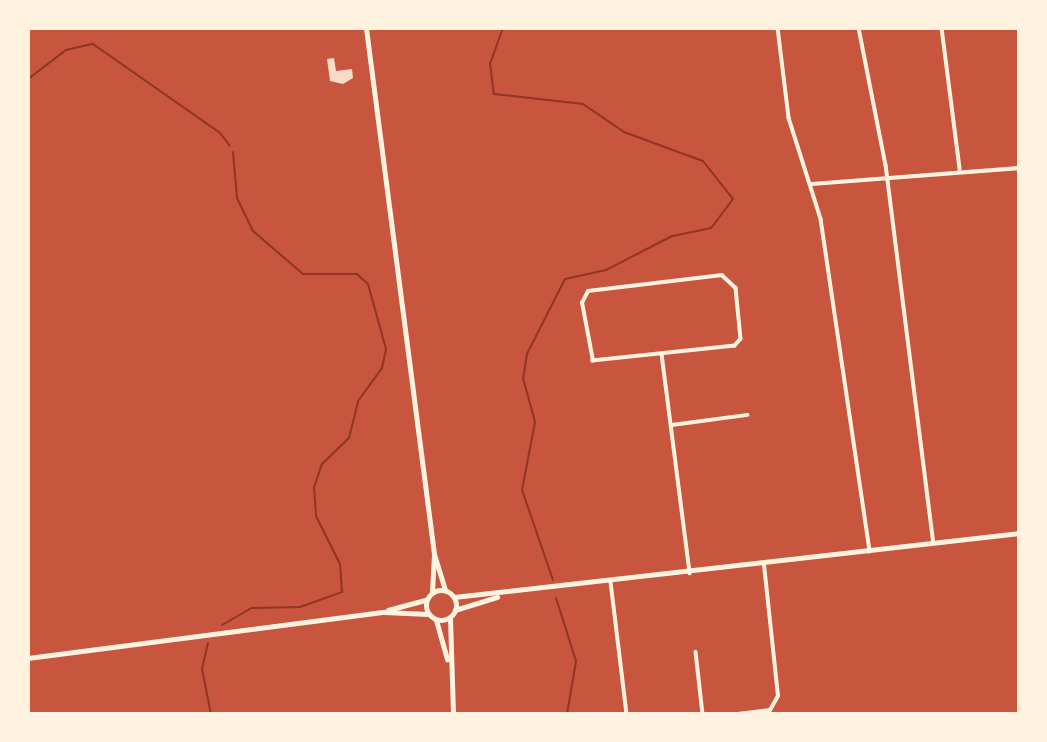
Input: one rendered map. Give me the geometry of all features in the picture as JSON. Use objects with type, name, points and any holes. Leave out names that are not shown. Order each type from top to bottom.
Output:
[{"type":"main road","points":[[366,28],[434,554],[432,593]]},
{"type":"main road","points":[[434,554],[446,590],[454,597],[455,610],[450,618],[447,659]]},
{"type":"main road","points":[[446,590],[432,593],[426,600],[428,614],[436,620],[447,659],[453,714]]},
{"type":"main road","points":[[436,620],[450,618]]},
{"type":"street","points":[[778,28],[789,118],[812,184],[870,551]]},
{"type":"street","points":[[859,28],[887,174],[934,543]]},
{"type":"street","points":[[942,28],[960,169]]},
{"type":"street","points":[[812,184],[887,174],[1019,167]]},
{"type":"street","points":[[730,278],[739,343],[662,354],[593,361],[583,296],[730,278]]},
{"type":"street","points":[[662,354],[690,573]]},
{"type":"street","points":[[672,425],[747,415]]},
{"type":"street","points":[[454,597],[497,596],[1019,533]]},
{"type":"street","points":[[738,714],[776,705],[764,564]]},
{"type":"street","points":[[611,582],[626,714]]},
{"type":"street","points":[[455,610],[497,596]]},
{"type":"street","points":[[28,658],[384,612],[426,600]]},
{"type":"street","points":[[384,612],[428,614]]},
{"type":"street","points":[[696,652],[703,714]]},
{"type":"building","points":[[334,58],[336,71],[352,69],[353,78],[343,84],[330,81],[327,59]]},
{"type":"waterway","points":[[503,28],[490,63],[494,94],[583,104],[624,132],[703,161],[733,199],[711,228],[672,236],[606,270],[565,279],[527,354],[523,378],[535,422],[522,490],[553,580]]},
{"type":"waterway","points":[[28,79],[66,50],[93,44],[220,133],[230,146]]},
{"type":"waterway","points":[[222,625],[252,608],[300,607],[342,592],[340,564],[316,516],[314,487],[322,464],[349,438],[358,401],[382,368],[386,349],[368,284],[357,274],[303,274],[253,231],[237,198],[233,152]]},
{"type":"waterway","points":[[556,598],[576,661],[567,714]]},
{"type":"waterway","points":[[208,643],[202,669],[211,714]]}]
